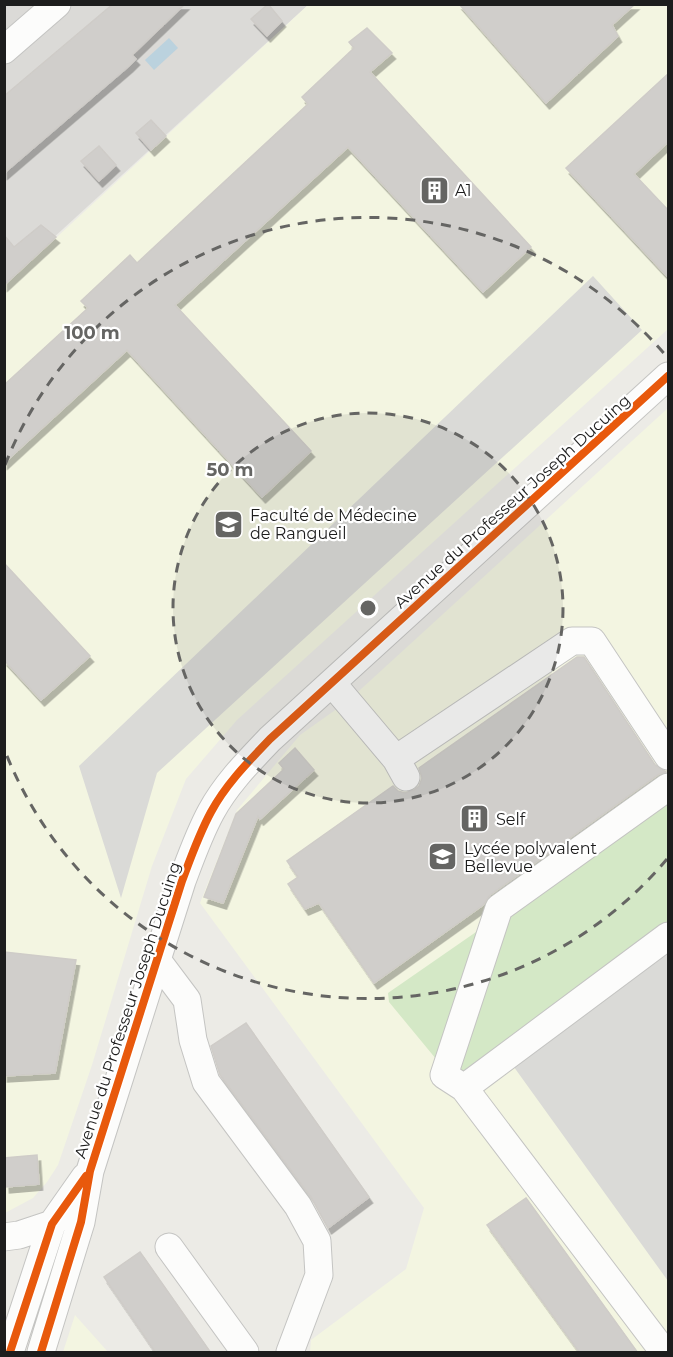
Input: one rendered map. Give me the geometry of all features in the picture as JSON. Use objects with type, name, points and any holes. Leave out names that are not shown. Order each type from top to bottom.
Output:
[{"type":"street","points":[[4,50],[57,4]]},
{"type":"street","name":"Avenue du Professeur Joseph Ducuing","points":[[41,1353],[81,1222],[90,1171],[182,881],[212,809],[239,772],[270,739],[669,376]]},
{"type":"street","points":[[332,683],[401,768],[572,641],[592,640],[669,756]]},
{"type":"street","points":[[664,1353],[464,1088],[444,1075],[499,908],[668,786]]},
{"type":"street","points":[[464,1088],[669,936]]},
{"type":"street","points":[[157,960],[187,1000],[193,1040],[206,1082],[298,1206],[317,1241],[319,1275],[290,1353]]},
{"type":"street","name":"Avenue du Professeur Joseph Ducuing","points":[[10,1353],[52,1224],[90,1171]]},
{"type":"street","points":[[4,1237],[19,1235],[52,1224]]},
{"type":"street","points":[[169,1247],[246,1353]]},
{"type":"shaded area","points":[[5,5],[308,5],[5,282]]},
{"type":"shaded area","name":"Faculté de Médecine de Rangueil","points":[[308,5],[668,5],[668,329],[237,720],[186,779],[152,866],[92,1065],[58,1165],[33,1198],[5,1213],[5,285]]},
{"type":"shaded area","points":[[593,276],[642,330],[157,773],[121,898],[79,766]]},
{"type":"shaded area","name":"Lycée polyvalent Bellevue","points":[[668,408],[668,1352],[310,1352],[311,1340],[406,1269],[424,1208],[200,903],[237,810],[300,735],[348,701]]},
{"type":"shaded area","points":[[668,936],[668,1281],[506,1056]]},
{"type":"shaded area","points":[[75,1315],[108,1352],[63,1352]]},
{"type":"green space","points":[[668,795],[668,927],[460,1077],[454,1070],[509,908]]},
{"type":"green space","points":[[489,923],[441,1065],[389,1002],[388,993]]},
{"type":"water","points":[[169,38],[178,48],[154,70],[145,60]]},
{"type":"building","points":[[113,4],[185,4],[132,55],[136,59],[129,66],[4,173],[4,96]]},
{"type":"building","points":[[268,4],[282,21],[267,36],[251,19]]},
{"type":"building","points":[[459,4],[635,4],[612,25],[618,36],[546,103]]},
{"type":"building","points":[[367,28],[392,53],[370,72],[531,247],[483,292],[348,147],[175,305],[311,451],[262,497],[127,350],[4,463],[4,385],[88,308],[81,301],[130,255],[137,263],[308,104],[302,97],[354,48],[349,42]]},
{"type":"building","points":[[669,73],[669,141],[634,174],[669,211],[669,278],[566,168]]},
{"type":"building","points":[[151,120],[166,136],[151,150],[136,133]]},
{"type":"building","points":[[99,146],[116,165],[99,181],[81,161]]},
{"type":"building","points":[[41,225],[56,237],[4,285],[4,235],[14,247]]},
{"type":"building","points":[[4,563],[90,656],[41,700],[4,660]]},
{"type":"building","name":"Self","points":[[577,657],[584,657],[655,765],[666,772],[659,774],[490,895],[483,905],[374,983],[319,903],[305,909],[288,884],[298,877],[287,861],[393,786],[405,793],[414,790],[419,786],[422,778],[419,768]]},
{"type":"building","points":[[295,748],[314,770],[260,819],[258,816],[223,903],[204,897],[236,814],[284,769],[279,763]]},
{"type":"building","points":[[4,952],[76,960],[55,1073],[4,1076]]},
{"type":"building","points":[[246,1023],[369,1197],[328,1228],[311,1197],[220,1075],[211,1046]]},
{"type":"building","points":[[37,1155],[39,1184],[6,1187],[4,1158]]},
{"type":"building","points":[[526,1198],[638,1353],[580,1353],[487,1225]]},
{"type":"building","points":[[140,1252],[211,1353],[156,1353],[104,1277]]},
{"type":"cycle path","points":[[41,1352],[81,1222],[90,1171],[182,881],[199,837],[217,802],[238,773],[270,739],[668,376]]},
{"type":"cycle path","points":[[10,1352],[52,1224],[86,1176]]},
{"type":"place","name":"A1","points":[[434,190]]},
{"type":"place","name":"Faculté de Médecine de Rangueil","points":[[229,524]]},
{"type":"place","name":"Self","points":[[475,819]]},
{"type":"place","name":"Lycée polyvalent Bellevue","points":[[443,857]]}]
